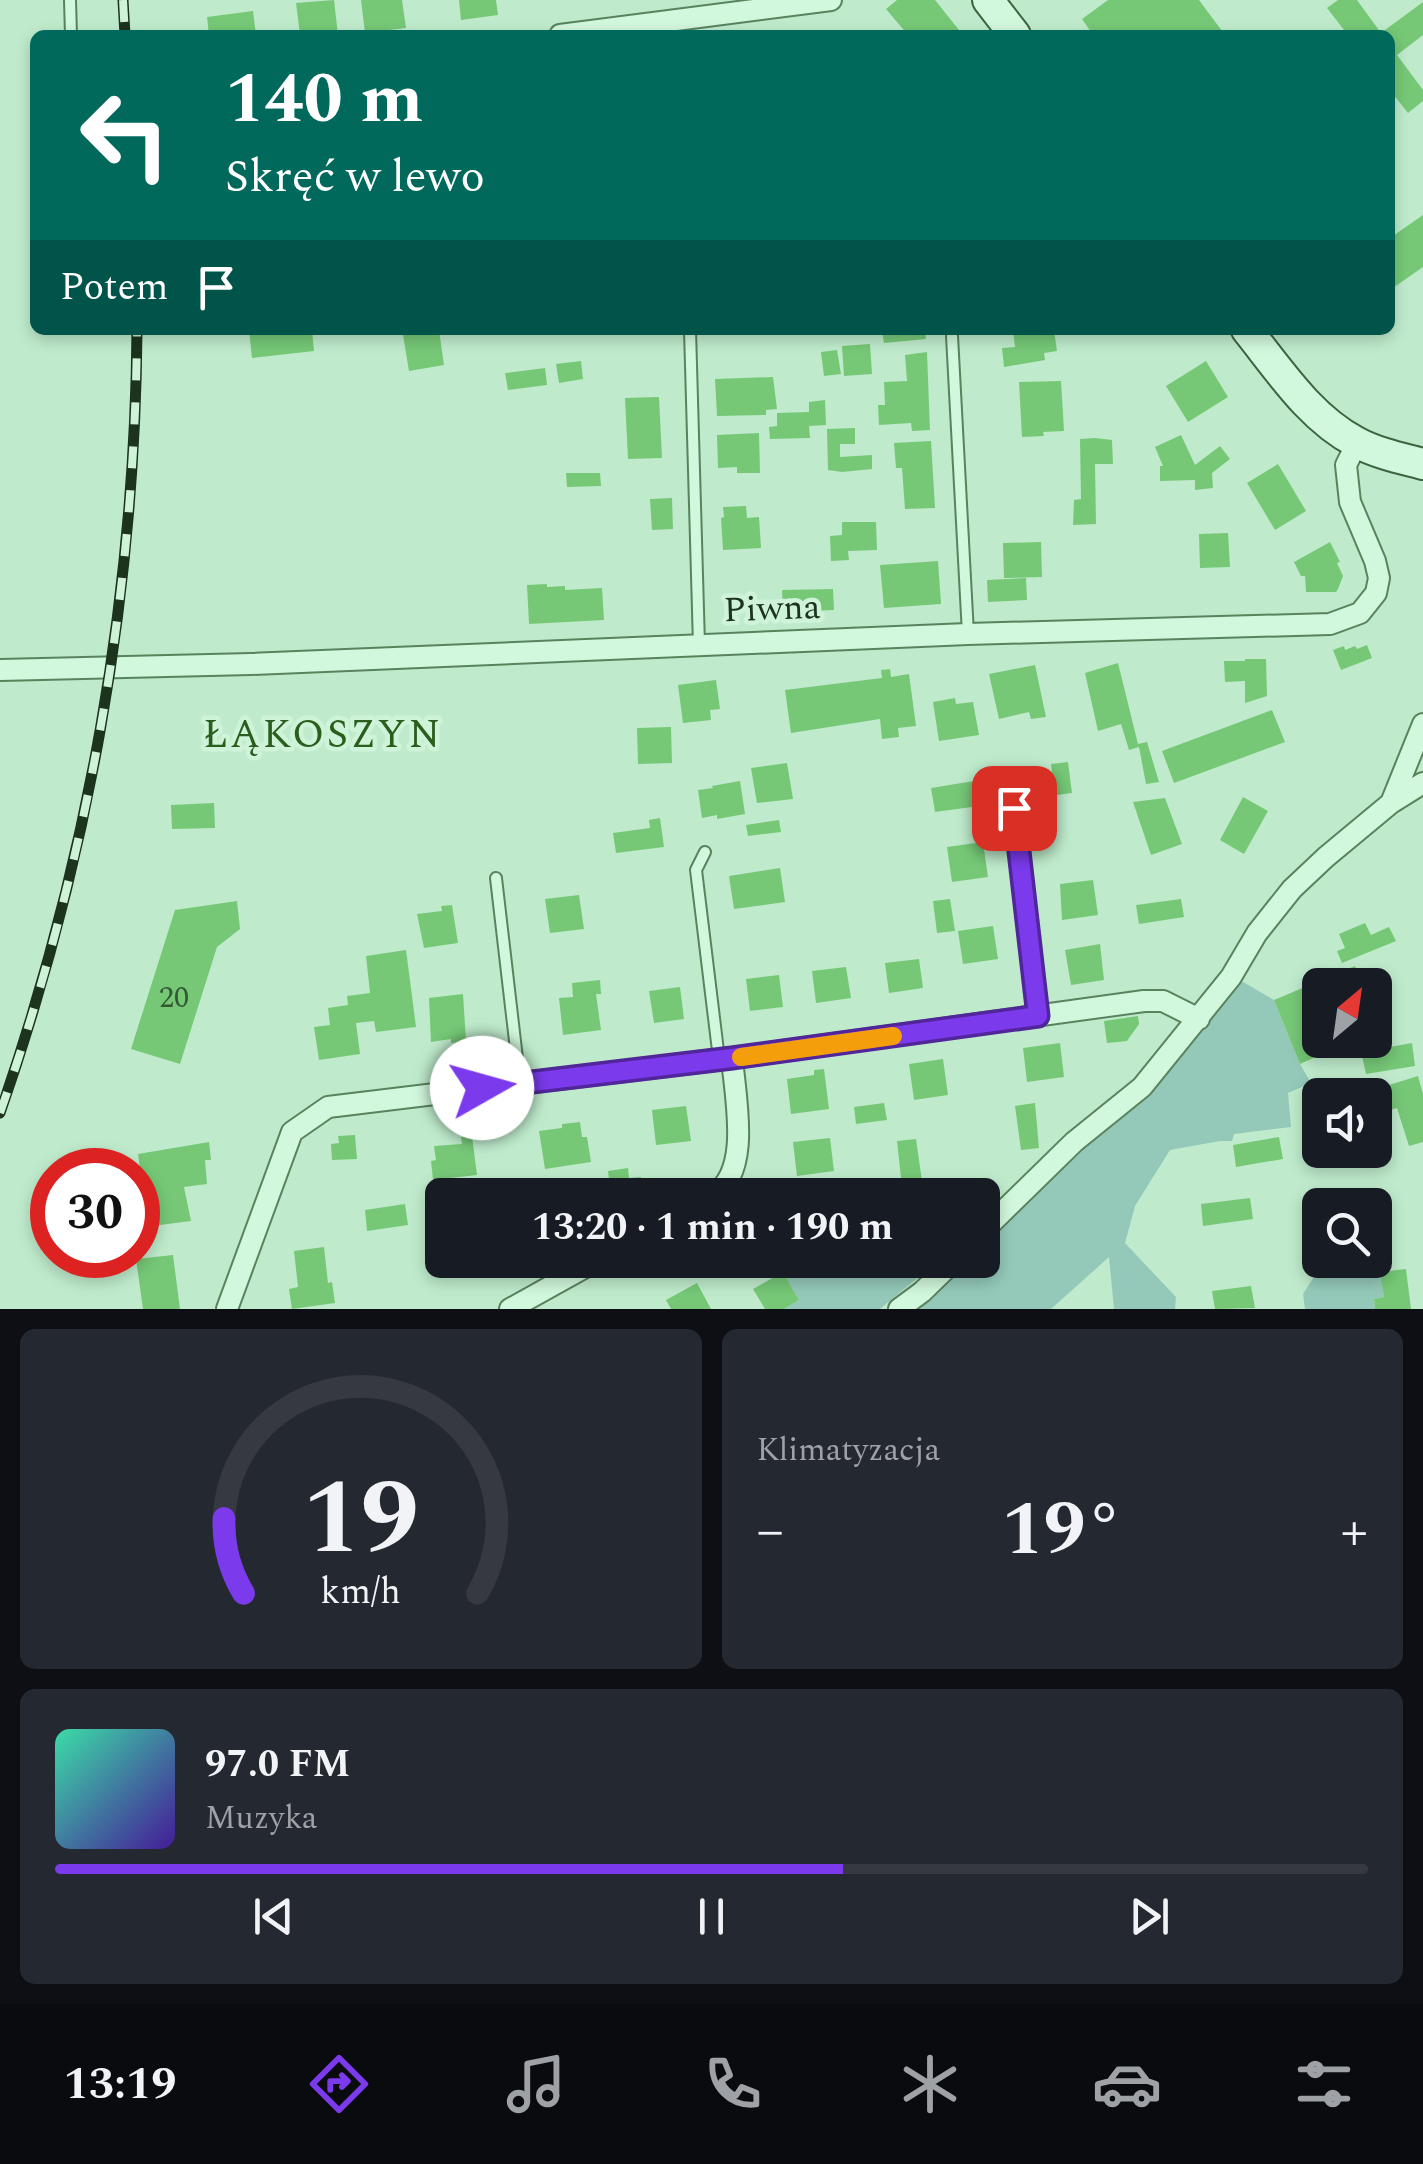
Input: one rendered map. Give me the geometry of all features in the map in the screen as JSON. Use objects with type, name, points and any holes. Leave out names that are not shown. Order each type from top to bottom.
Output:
[{"type":"street","points":[[599,30],[831,0]]},
{"type":"street","points":[[988,0],[1011,30]]},
{"type":"street","points":[[1251,335],[1300,396],[1332,427],[1357,443],[1423,464]]},
{"type":"street","name":"Piwna","points":[[0,670],[1330,624],[1360,613],[1376,593],[1379,578],[1350,502],[1346,465],[1357,443]]},
{"type":"street","points":[[1391,802],[1415,759],[1423,724]]},
{"type":"street","points":[[1000,1214],[1074,1142],[1142,1087],[1231,977],[1292,889],[1391,802],[1423,784]]},
{"type":"street","points":[[227,1309],[292,1132],[328,1106],[726,1058],[1144,1001],[1163,1001],[1199,1019]]},
{"type":"street","points":[[726,1058],[738,1152],[729,1178]]},
{"type":"street","points":[[510,1309],[566,1278]]},
{"type":"street","points":[[899,1309],[936,1278]]},
{"type":"lane","points":[[70,0],[71,30]]},
{"type":"lane","points":[[690,335],[699,645]]},
{"type":"lane","points":[[952,336],[968,634]]},
{"type":"lane","points":[[1014,808],[1038,1016]]},
{"type":"lane","points":[[705,852],[696,870],[726,1058]]},
{"type":"lane","points":[[496,878],[520,1084]]},
{"type":"shaded area","points":[[1238,979],[1274,1000],[1308,1078],[1302,1078],[1302,1087],[1288,1093],[1291,1127],[1234,1134],[1232,1141],[1170,1150],[1135,1206],[1125,1243],[1176,1297],[1175,1309],[1114,1309],[1109,1257],[1051,1309],[908,1309],[945,1278],[1000,1278],[1000,1228]]},
{"type":"shaded area","points":[[786,1278],[917,1278],[880,1309],[784,1309],[799,1300]]},
{"type":"shaded area","points":[[1313,1278],[1381,1278],[1384,1297],[1374,1299],[1375,1309],[1305,1309],[1303,1294]]},
{"type":"building","points":[[334,0],[337,30],[299,30],[296,3]]},
{"type":"building","points":[[361,0],[402,0],[406,28],[365,30]]},
{"type":"building","points":[[459,0],[496,0],[498,15],[461,20]]},
{"type":"building","points":[[897,0],[935,0],[959,30],[904,30],[886,9]]},
{"type":"building","points":[[1108,0],[1199,0],[1221,30],[1090,30],[1082,19]]},
{"type":"building","points":[[1338,0],[1357,0],[1379,30],[1344,30],[1327,8]]},
{"type":"building","points":[[1423,2],[1423,35],[1397,55],[1423,90],[1423,101],[1408,113],[1395,96],[1395,30],[1385,30]]},
{"type":"building","points":[[253,11],[255,30],[208,30],[207,17]]},
{"type":"building","points":[[1423,215],[1423,267],[1395,287],[1395,235]]},
{"type":"building","points":[[250,335],[312,335],[314,351],[252,358]]},
{"type":"building","points":[[403,335],[440,335],[444,365],[409,371]]},
{"type":"building","points":[[883,335],[926,335],[926,339],[884,343]]},
{"type":"building","points":[[1014,335],[1055,335],[1057,351],[1044,353],[1045,360],[1004,367],[1002,348],[1015,347]]},
{"type":"building","points":[[870,344],[872,374],[844,376],[842,346]]},
{"type":"building","points":[[837,350],[841,374],[824,376],[821,352]]},
{"type":"building","points":[[927,352],[930,430],[912,431],[911,423],[879,425],[878,405],[885,405],[884,382],[907,381],[905,355]]},
{"type":"building","points":[[581,361],[583,379],[559,383],[556,364]]},
{"type":"building","points":[[1206,361],[1228,397],[1188,422],[1166,386]]},
{"type":"building","points":[[545,368],[547,385],[508,390],[505,373]]},
{"type":"building","points":[[773,377],[777,409],[766,410],[766,415],[717,416],[715,379]]},
{"type":"building","points":[[1061,381],[1064,431],[1022,437],[1019,382]]},
{"type":"building","points":[[659,397],[662,458],[628,459],[625,398]]},
{"type":"building","points":[[825,400],[826,425],[809,426],[810,438],[770,439],[769,427],[777,426],[777,413],[809,412],[809,402]]},
{"type":"building","points":[[855,428],[855,444],[840,444],[840,457],[872,455],[872,469],[828,470],[827,429]]},
{"type":"building","points":[[759,433],[760,473],[737,473],[737,467],[718,468],[717,435]]},
{"type":"building","points":[[1181,435],[1195,465],[1220,446],[1230,459],[1212,473],[1213,488],[1195,490],[1195,480],[1160,481],[1163,466],[1155,447]]},
{"type":"building","points":[[1080,439],[1112,440],[1113,464],[1095,464],[1096,524],[1073,525],[1074,500],[1081,499]]},
{"type":"building","points":[[931,441],[935,508],[905,509],[902,468],[896,468],[894,443]]},
{"type":"building","points":[[1278,464],[1306,511],[1275,530],[1247,483]]},
{"type":"building","points":[[566,473],[600,473],[601,486],[567,487]]},
{"type":"building","points":[[672,498],[673,529],[652,530],[650,499]]},
{"type":"building","points":[[746,506],[747,518],[759,517],[761,548],[723,550],[723,507]]},
{"type":"building","points":[[842,522],[876,522],[877,550],[848,551],[849,560],[831,561],[830,536],[842,535]]},
{"type":"building","points":[[1228,533],[1230,567],[1200,568],[1199,534]]},
{"type":"building","points":[[1041,542],[1042,577],[1004,578],[1003,543]]},
{"type":"building","points":[[1330,542],[1343,576],[1338,589],[1306,592],[1305,576],[1301,576],[1294,562]]},
{"type":"building","points":[[938,561],[941,604],[884,608],[880,565]]},
{"type":"building","points":[[1026,578],[1027,600],[988,602],[987,580]]},
{"type":"building","points":[[527,585],[565,586],[565,590],[602,588],[604,620],[529,624]]},
{"type":"building","points":[[833,589],[834,610],[783,612],[782,590]]},
{"type":"building","points":[[1367,645],[1372,658],[1341,670],[1333,650]]},
{"type":"building","points":[[1266,659],[1267,696],[1245,703],[1245,681],[1225,682],[1224,661]]},
{"type":"building","points":[[1118,663],[1138,744],[1147,742],[1159,782],[1146,784],[1139,747],[1129,750],[1121,724],[1098,731],[1085,673]]},
{"type":"building","points":[[1035,665],[1046,717],[1031,719],[1029,712],[999,719],[989,674]]},
{"type":"building","points":[[890,669],[891,677],[909,674],[916,726],[898,728],[899,737],[882,739],[880,719],[791,733],[785,690],[882,678],[881,670]]},
{"type":"building","points":[[716,680],[720,709],[710,710],[711,720],[683,723],[678,685]]},
{"type":"building","points":[[955,698],[956,704],[973,702],[979,735],[939,741],[933,702]]},
{"type":"building","points":[[1272,710],[1285,742],[1174,783],[1162,751]]},
{"type":"building","points":[[671,727],[672,763],[638,764],[637,728]]},
{"type":"building","points":[[1068,762],[1072,793],[1035,798],[1032,774],[1052,772],[1051,764]]},
{"type":"building","points":[[787,763],[793,799],[757,803],[751,768]]},
{"type":"building","points":[[1011,775],[1016,801],[935,812],[931,788]]},
{"type":"building","points":[[740,781],[745,814],[702,818],[698,790]]},
{"type":"building","points":[[1243,797],[1268,811],[1244,854],[1220,840]]},
{"type":"building","points":[[1165,798],[1182,844],[1151,855],[1133,802]]},
{"type":"building","points":[[214,803],[215,828],[172,829],[171,805]]},
{"type":"building","points":[[660,818],[664,847],[616,853],[613,833],[650,828],[649,820]]},
{"type":"building","points":[[779,820],[781,832],[748,836],[746,825]]},
{"type":"building","points":[[983,842],[988,877],[952,882],[947,847]]},
{"type":"building","points":[[780,868],[785,902],[734,909],[729,876]]},
{"type":"building","points":[[1093,880],[1098,915],[1062,920],[1060,884]]},
{"type":"building","points":[[579,895],[584,929],[550,933],[545,899]]},
{"type":"building","points":[[950,899],[955,931],[937,933],[933,901]]},
{"type":"building","points":[[1181,899],[1184,917],[1139,924],[1136,905]]},
{"type":"building","points":[[237,901],[240,929],[217,947],[180,1064],[131,1049],[175,910]]},
{"type":"building","points":[[452,905],[458,943],[424,948],[417,914],[442,911],[441,906]]},
{"type":"building","points":[[1365,923],[1371,935],[1389,927],[1396,941],[1342,963],[1337,951],[1345,948],[1339,934]]},
{"type":"building","points":[[993,926],[998,959],[963,964],[958,931]]},
{"type":"building","points":[[1100,944],[1104,980],[1071,985],[1065,950]]},
{"type":"building","points":[[406,950],[416,1027],[376,1032],[374,1021],[356,1023],[360,1054],[319,1060],[314,1027],[330,1025],[328,1008],[348,1005],[347,996],[370,993],[366,956]]},
{"type":"building","points":[[919,959],[923,988],[889,993],[885,963]]},
{"type":"building","points":[[846,967],[851,998],[816,1003],[812,971]]},
{"type":"building","points":[[779,975],[783,1007],[750,1011],[746,979]]},
{"type":"building","points":[[600,980],[601,994],[596,994],[601,1030],[563,1035],[559,998],[573,997],[572,983]]},
{"type":"building","points":[[680,987],[684,1019],[654,1023],[649,991]]},
{"type":"building","points":[[1302,988],[1302,1058],[1313,1058],[1300,1064],[1274,1000]]},
{"type":"building","points":[[463,994],[466,1041],[431,1042],[429,998]]},
{"type":"building","points":[[1138,1016],[1139,1024],[1127,1041],[1107,1043],[1104,1021]]},
{"type":"building","points":[[1060,1043],[1064,1077],[1027,1082],[1023,1048]]},
{"type":"building","points":[[1412,1043],[1415,1066],[1366,1074],[1362,1058],[1392,1058],[1392,1047]]},
{"type":"building","points":[[943,1059],[948,1095],[914,1100],[909,1064]]},
{"type":"building","points":[[824,1069],[829,1109],[791,1114],[787,1079],[814,1075],[814,1070]]},
{"type":"building","points":[[1418,1076],[1423,1094],[1423,1142],[1409,1146],[1397,1108],[1392,1109],[1392,1084]]},
{"type":"building","points":[[884,1103],[887,1120],[856,1124],[854,1107]]},
{"type":"building","points":[[1035,1103],[1039,1148],[1021,1150],[1015,1106]]},
{"type":"building","points":[[686,1106],[691,1141],[656,1145],[652,1110]]},
{"type":"building","points":[[580,1122],[591,1162],[545,1169],[539,1131]]},
{"type":"building","points":[[355,1135],[357,1159],[332,1160],[331,1144],[339,1143],[338,1136]]},
{"type":"building","points":[[472,1136],[477,1175],[433,1178],[434,1146],[462,1144],[461,1137]]},
{"type":"building","points":[[1279,1137],[1283,1159],[1236,1167],[1233,1145]]},
{"type":"building","points":[[830,1138],[834,1171],[797,1176],[793,1142]]},
{"type":"building","points":[[916,1139],[922,1178],[901,1178],[897,1141]]},
{"type":"building","points":[[209,1142],[211,1160],[205,1160],[207,1184],[184,1187],[191,1221],[160,1225],[160,1150]]},
{"type":"building","points":[[628,1168],[629,1178],[609,1178],[608,1171]]},
{"type":"building","points":[[1250,1198],[1253,1219],[1203,1226],[1201,1204]]},
{"type":"building","points":[[405,1204],[408,1225],[367,1231],[365,1210]]},
{"type":"building","points":[[324,1247],[328,1283],[332,1282],[335,1303],[292,1309],[289,1289],[298,1287],[294,1251]]},
{"type":"building","points":[[173,1255],[180,1309],[143,1309],[139,1278],[160,1278],[160,1256]]},
{"type":"building","points":[[1406,1269],[1411,1309],[1375,1309],[1374,1299],[1384,1297],[1381,1278],[1392,1278],[1392,1271]]},
{"type":"building","points":[[772,1278],[786,1278],[799,1300],[784,1309],[765,1309],[753,1289]]},
{"type":"building","points":[[697,1283],[711,1309],[671,1309],[666,1300]]},
{"type":"building","points":[[1251,1286],[1255,1308],[1215,1309],[1212,1291]]},
{"type":"railway","points":[[123,0],[125,30]]},
{"type":"railway","points":[[0,1113],[58,922],[101,727],[127,529],[137,335]]},
{"type":"slow traffic","points":[[741,1057],[893,1036]]},
{"type":"district","name":"ŁĄKOSZYN","points":[[323,735]]},
{"type":"route","points":[[482,1088],[1038,1016],[1014,808]]}]
